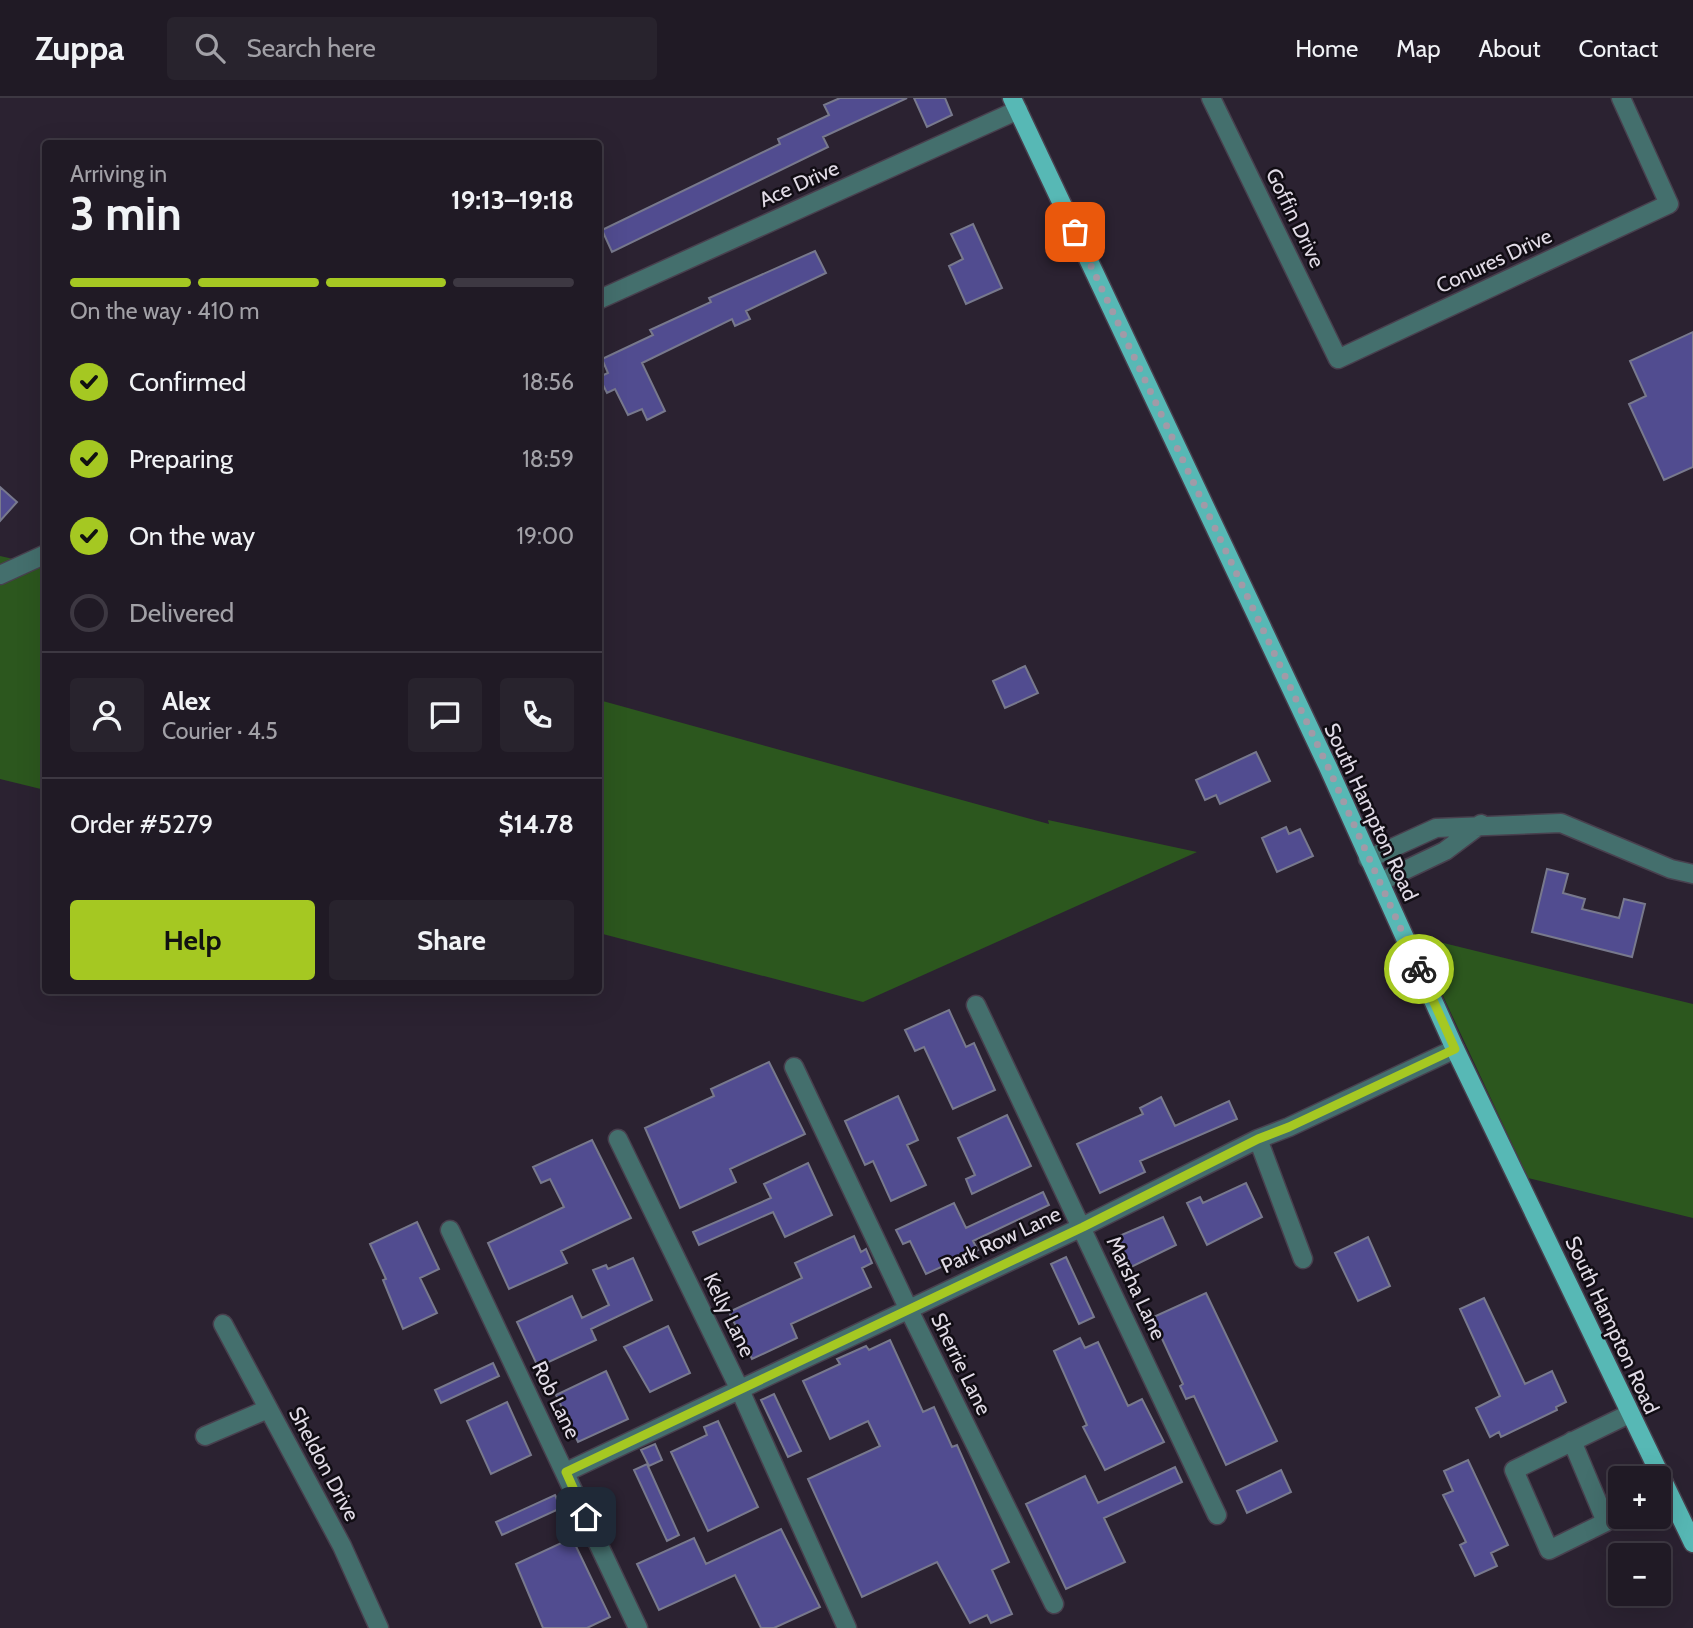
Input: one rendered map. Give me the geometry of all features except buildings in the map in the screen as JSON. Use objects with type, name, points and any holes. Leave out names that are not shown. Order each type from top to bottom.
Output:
[{"type":"main road","name":"South Hampton Road","points":[[1015,104],[1380,882],[1455,1049],[1693,1543]]},
{"type":"street","name":"Goffin Drive","points":[[1211,98],[1338,359]]},
{"type":"street","name":"Conures Drive","points":[[1338,359],[1669,204],[1621,98]]},
{"type":"street","name":"Ace Drive","points":[[602,298],[1015,104]]},
{"type":"street","points":[[0,575],[42,556]]},
{"type":"street","points":[[1368,859],[1436,828],[1481,824],[1561,823],[1671,869],[1693,874]]},
{"type":"street","points":[[1380,882],[1445,852],[1481,824]]},
{"type":"street","name":"Marsha Lane","points":[[976,1005],[1217,1515]]},
{"type":"street","name":"Park Row Lane","points":[[566,1472],[1083,1227],[1258,1139],[1455,1049]]},
{"type":"street","name":"Sherrie Lane","points":[[794,1067],[908,1308],[1054,1604]]},
{"type":"street","name":"Kelly Lane","points":[[618,1139],[740,1388],[847,1628]]},
{"type":"street","points":[[1258,1139],[1303,1259]]},
{"type":"street","name":"Rob Lane","points":[[450,1230],[638,1628]]},
{"type":"street","name":"Sheldon Drive","points":[[223,1324],[342,1546],[379,1628]]},
{"type":"street","points":[[205,1436],[268,1409]]},
{"type":"street","points":[[1572,1441],[1606,1522],[1549,1550],[1514,1470],[1572,1441],[1629,1414]]},
{"type":"green space","points":[[0,556],[42,565],[42,789],[0,779]]},
{"type":"green space","points":[[602,701],[1049,824],[1048,820],[1197,852],[863,1002],[602,934]]},
{"type":"green space","points":[[1415,936],[1693,1004],[1693,1218],[1528,1178]]},
{"type":"way so far","points":[[1075,232],[1305,724],[1328,767],[1419,969]]},
{"type":"route","points":[[586,1517],[566,1472],[1083,1227],[1258,1139],[1455,1049],[1419,969]]}]
